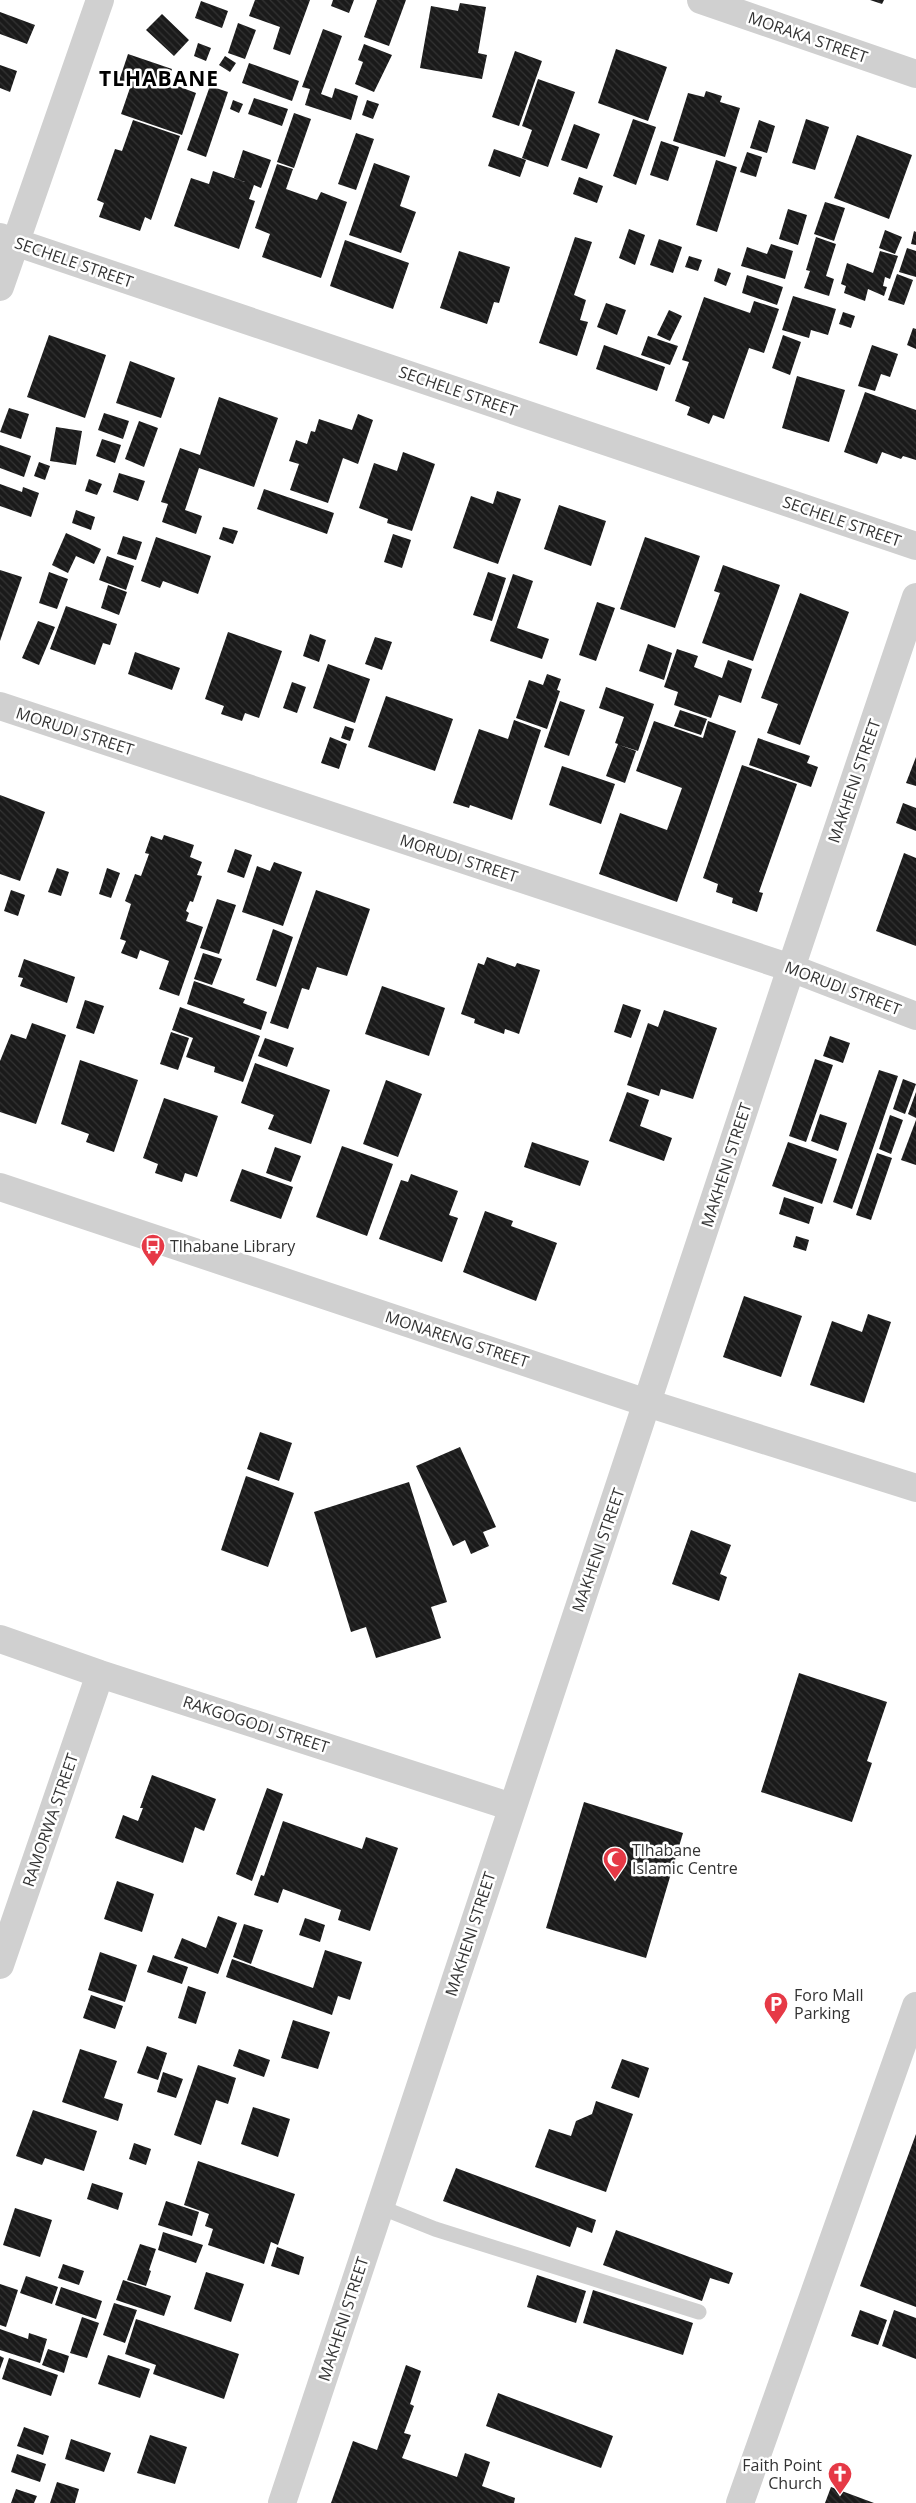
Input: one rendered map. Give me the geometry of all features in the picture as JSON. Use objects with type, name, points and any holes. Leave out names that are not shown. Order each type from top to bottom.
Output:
[{"type":"street","points":[[0,287],[8,239],[100,0]]},
{"type":"street","name":"MORAKA STREET","points":[[701,0],[916,74]]},
{"type":"street","name":"SECHELE STREET","points":[[8,239],[916,546]]},
{"type":"street","name":"MAKHENI STREET","points":[[282,2503],[791,968],[916,597]]},
{"type":"street","name":"MORUDI STREET","points":[[0,706],[791,968],[916,1016]]},
{"type":"street","name":"MONARENG STREET","points":[[0,1187],[648,1403],[916,1488]]},
{"type":"street","name":"RAKGOGODI STREET","points":[[0,1639],[100,1674],[512,1807]]},
{"type":"street","name":"RAMORWA STREET","points":[[0,1965],[100,1674]]},
{"type":"street","points":[[740,2503],[916,2006]]},
{"type":"lane","points":[[380,2207],[435,2229],[699,2312]]},
{"type":"building","points":[[255,0],[310,0],[290,55],[273,49],[280,27],[249,16]]},
{"type":"building","points":[[333,0],[354,0],[349,13],[331,6]]},
{"type":"building","points":[[377,0],[406,0],[389,46],[364,37]]},
{"type":"building","points":[[870,0],[884,0],[882,4]]},
{"type":"building","points":[[201,1],[228,11],[222,28],[195,18]]},
{"type":"building","points":[[460,3],[486,7],[478,53],[487,55],[482,79],[420,68],[431,6],[458,11]]},
{"type":"building","points":[[0,12],[35,25],[27,44],[0,34]]},
{"type":"building","points":[[162,14],[189,40],[174,56],[146,30]]},
{"type":"building","points":[[238,23],[256,30],[245,59],[228,53]]},
{"type":"building","points":[[323,29],[342,36],[321,94],[332,98],[335,88],[358,96],[351,120],[305,105],[310,89],[302,87]]},
{"type":"building","points":[[198,43],[211,48],[206,61],[194,56]]},
{"type":"building","points":[[364,44],[392,55],[374,92],[355,84],[363,62],[358,60]]},
{"type":"building","points":[[616,49],[667,67],[648,121],[598,103]]},
{"type":"building","points":[[515,51],[542,61],[519,126],[492,117]]},
{"type":"building","points":[[128,54],[172,69],[167,82],[196,93],[182,135],[121,114],[131,85],[119,81]]},
{"type":"building","points":[[225,56],[236,63],[230,72],[219,65]]},
{"type":"building","points":[[249,63],[299,81],[292,101],[242,83]]},
{"type":"building","points":[[0,65],[17,71],[10,92],[0,88]]},
{"type":"building","points":[[538,79],[575,92],[548,167],[522,158],[532,130],[522,126]]},
{"type":"building","points":[[210,86],[228,92],[206,157],[187,150]]},
{"type":"building","points":[[706,91],[722,96],[720,102],[740,108],[725,157],[673,141],[688,93],[704,97]]},
{"type":"building","points":[[254,98],[288,109],[282,126],[248,114]]},
{"type":"building","points":[[233,100],[243,104],[239,113],[230,109]]},
{"type":"building","points":[[367,100],[379,104],[373,119],[362,115]]},
{"type":"building","points":[[294,113],[311,119],[294,168],[277,162]]},
{"type":"building","points":[[633,119],[656,127],[636,185],[613,176]]},
{"type":"building","points":[[806,119],[829,127],[815,170],[792,163]]},
{"type":"building","points":[[133,120],[180,136],[151,220],[145,217],[140,231],[99,217],[104,203],[97,200],[115,149],[122,151]]},
{"type":"building","points":[[759,120],[775,126],[767,153],[750,148]]},
{"type":"building","points":[[574,124],[600,134],[587,169],[561,160]]},
{"type":"building","points":[[356,133],[374,139],[356,190],[338,184]]},
{"type":"building","points":[[857,135],[912,155],[889,219],[834,198]]},
{"type":"building","points":[[661,141],[679,147],[668,181],[650,175]]},
{"type":"building","points":[[494,149],[526,160],[520,177],[488,166]]},
{"type":"building","points":[[243,150],[271,160],[261,188],[254,185],[249,199],[255,201],[239,249],[174,226],[191,178],[209,184],[213,171],[245,182],[234,178]]},
{"type":"building","points":[[747,152],[762,157],[756,177],[740,172]]},
{"type":"building","points":[[716,160],[737,167],[717,232],[696,225]]},
{"type":"building","points":[[374,163],[410,176],[400,206],[416,212],[401,253],[349,235]]},
{"type":"building","points":[[277,164],[293,169],[286,189],[317,200],[321,192],[347,202],[321,278],[262,257],[270,234],[255,228]]},
{"type":"building","points":[[579,177],[603,186],[597,203],[573,194]]},
{"type":"building","points":[[825,202],[845,208],[834,241],[814,234]]},
{"type":"building","points":[[788,209],[807,215],[798,245],[779,239]]},
{"type":"building","points":[[629,229],[645,235],[635,265],[619,258]]},
{"type":"building","points":[[885,230],[902,237],[895,254],[879,248]]},
{"type":"building","points":[[914,231],[916,232],[916,245],[911,244]]},
{"type":"building","points":[[575,237],[592,242],[574,295],[586,300],[580,320],[588,322],[577,356],[539,343]]},
{"type":"building","points":[[816,237],[836,244],[826,276],[834,279],[829,296],[804,288],[810,271],[806,270]]},
{"type":"building","points":[[659,239],[682,247],[673,273],[650,265]]},
{"type":"building","points":[[345,240],[409,263],[393,309],[330,286]]},
{"type":"building","points":[[771,244],[793,251],[785,279],[741,266],[747,247],[767,254]]},
{"type":"building","points":[[907,248],[916,251],[916,277],[899,272]]},
{"type":"building","points":[[459,251],[510,267],[499,303],[494,302],[487,324],[440,308]]},
{"type":"building","points":[[880,251],[898,256],[890,279],[885,277],[883,286],[887,287],[884,296],[868,289],[865,301],[844,293],[846,286],[841,284],[847,263],[873,273]]},
{"type":"building","points":[[689,256],[702,260],[698,271],[685,267]]},
{"type":"building","points":[[718,268],[731,273],[726,286],[714,281]]},
{"type":"building","points":[[897,274],[913,280],[904,305],[888,300]]},
{"type":"building","points":[[747,275],[783,287],[777,305],[742,293]]},
{"type":"building","points":[[793,296],[836,309],[828,335],[811,330],[809,338],[782,330]]},
{"type":"building","points":[[704,297],[750,313],[754,301],[779,309],[764,353],[749,348],[724,419],[713,415],[709,424],[687,415],[690,407],[675,401],[689,362],[682,360]]},
{"type":"building","points":[[606,303],[626,310],[617,335],[597,327]]},
{"type":"building","points":[[669,310],[682,316],[670,341],[657,335]]},
{"type":"building","points":[[843,312],[855,316],[851,328],[839,324]]},
{"type":"building","points":[[913,328],[916,329],[916,349],[907,345]]},
{"type":"building","points":[[49,335],[106,355],[85,418],[27,397]]},
{"type":"building","points":[[783,335],[801,342],[790,375],[772,368]]},
{"type":"building","points":[[648,336],[678,346],[670,365],[641,355]]},
{"type":"building","points":[[604,345],[665,367],[657,391],[596,369]]},
{"type":"building","points":[[872,345],[898,354],[890,377],[881,374],[875,391],[858,386]]},
{"type":"building","points":[[130,361],[175,378],[161,418],[116,403]]},
{"type":"building","points":[[797,376],[845,390],[829,442],[782,428]]},
{"type":"building","points":[[865,392],[916,410],[916,460],[903,456],[901,459],[882,452],[877,464],[844,452]]},
{"type":"building","points":[[219,397],[278,418],[254,487],[199,468],[185,510],[202,516],[196,534],[162,522],[168,504],[161,502],[180,448],[200,455]]},
{"type":"building","points":[[9,408],[29,414],[21,439],[0,432]]},
{"type":"building","points":[[104,413],[129,421],[123,439],[98,430]]},
{"type":"building","points":[[358,414],[373,420],[358,464],[343,458],[328,503],[290,490],[299,464],[289,461],[296,440],[307,444],[311,431],[315,432],[319,419],[352,430]]},
{"type":"building","points":[[139,421],[158,428],[144,467],[125,459]]},
{"type":"building","points":[[56,427],[82,431],[76,465],[50,461]]},
{"type":"building","points":[[102,439],[121,445],[115,463],[96,456]]},
{"type":"building","points":[[0,445],[31,456],[24,477],[0,468]]},
{"type":"building","points":[[403,452],[435,464],[412,531],[387,523],[388,519],[359,508],[374,463],[397,471]]},
{"type":"building","points":[[39,462],[50,466],[45,480],[34,476]]},
{"type":"building","points":[[119,473],[145,481],[138,501],[113,492]]},
{"type":"building","points":[[89,479],[102,484],[97,495],[85,491]]},
{"type":"building","points":[[0,484],[22,492],[23,487],[39,493],[31,517],[0,506]]},
{"type":"building","points":[[264,489],[334,513],[327,534],[257,509]]},
{"type":"building","points":[[497,491],[521,499],[498,564],[453,548],[471,496],[493,504]]},
{"type":"building","points":[[559,505],[606,521],[591,566],[544,549]]},
{"type":"building","points":[[76,510],[95,517],[91,530],[72,523]]},
{"type":"building","points":[[223,527],[238,531],[233,544],[219,539]]},
{"type":"building","points":[[66,533],[101,549],[94,564],[76,556],[68,573],[52,565]]},
{"type":"building","points":[[393,534],[411,540],[402,568],[384,562]]},
{"type":"building","points":[[123,536],[142,542],[136,560],[117,554]]},
{"type":"building","points":[[156,537],[211,556],[198,594],[163,581],[160,588],[141,581]]},
{"type":"building","points":[[645,537],[700,556],[675,628],[620,609]]},
{"type":"building","points":[[107,556],[134,566],[126,590],[99,580]]},
{"type":"building","points":[[723,565],[780,585],[753,661],[702,643],[720,593],[714,591]]},
{"type":"building","points":[[0,570],[22,577],[0,641]]},
{"type":"building","points":[[49,572],[68,579],[57,609],[39,603]]},
{"type":"building","points":[[488,572],[506,578],[492,621],[473,615]]},
{"type":"building","points":[[513,574],[533,581],[517,628],[549,639],[542,659],[490,641]]},
{"type":"building","points":[[108,585],[127,592],[119,615],[101,608]]},
{"type":"building","points":[[800,593],[849,612],[800,745],[767,733],[778,704],[761,698]]},
{"type":"building","points":[[597,602],[615,608],[596,661],[579,655]]},
{"type":"building","points":[[66,606],[117,624],[110,645],[103,643],[95,665],[50,649]]},
{"type":"building","points":[[38,621],[55,627],[39,665],[22,658]]},
{"type":"building","points":[[228,632],[282,651],[259,718],[245,713],[242,721],[221,714],[224,706],[205,699]]},
{"type":"building","points":[[310,634],[326,640],[319,662],[303,656]]},
{"type":"building","points":[[375,637],[392,642],[382,670],[365,664]]},
{"type":"building","points":[[648,644],[672,653],[664,680],[639,671]]},
{"type":"building","points":[[677,649],[698,656],[694,667],[722,678],[728,660],[752,669],[741,703],[719,695],[711,718],[674,705],[678,692],[664,687]]},
{"type":"building","points":[[135,652],[180,668],[172,690],[128,674]]},
{"type":"building","points":[[328,664],[370,679],[355,723],[313,708]]},
{"type":"building","points":[[547,674],[561,679],[557,690],[560,691],[547,729],[516,718],[529,680],[543,685]]},
{"type":"building","points":[[292,682],[306,687],[297,713],[283,708]]},
{"type":"building","points":[[606,687],[654,704],[638,751],[619,745],[636,751],[625,783],[606,776],[618,744],[615,743],[624,717],[599,708]]},
{"type":"building","points":[[386,696],[453,719],[435,771],[368,747]]},
{"type":"building","points":[[560,701],[585,710],[569,756],[544,747]]},
{"type":"building","points":[[680,710],[707,719],[701,735],[674,726]]},
{"type":"building","points":[[514,720],[541,730],[512,820],[470,805],[469,808],[453,803],[479,729],[508,739]]},
{"type":"building","points":[[654,721],[703,738],[708,721],[736,731],[677,902],[599,874],[620,813],[667,830],[682,788],[636,771]]},
{"type":"building","points":[[345,726],[354,729],[350,741],[341,738]]},
{"type":"building","points":[[330,737],[347,744],[339,769],[321,763]]},
{"type":"building","points":[[758,738],[810,756],[807,763],[818,767],[811,787],[749,765]]},
{"type":"building","points":[[916,757],[916,786],[906,783]]},
{"type":"building","points":[[742,765],[797,784],[759,892],[763,893],[757,912],[732,903],[733,898],[716,892],[718,884],[703,878]]},
{"type":"building","points":[[562,766],[615,784],[601,824],[549,805]]},
{"type":"building","points":[[0,795],[45,812],[20,881],[0,874]]},
{"type":"building","points":[[903,803],[916,808],[916,831],[896,823]]},
{"type":"building","points":[[164,835],[194,845],[190,857],[202,862],[197,875],[202,876],[193,902],[190,901],[186,911],[189,913],[186,921],[203,927],[179,996],[159,989],[169,961],[140,950],[137,959],[121,953],[126,941],[120,939],[131,904],[125,901],[135,874],[141,876],[149,854],[145,853],[151,836],[162,840]]},
{"type":"building","points":[[235,849],[252,855],[244,878],[227,872]]},
{"type":"building","points":[[904,853],[916,858],[916,946],[876,931]]},
{"type":"building","points":[[274,862],[302,872],[283,926],[242,912],[257,866],[270,871]]},
{"type":"building","points":[[57,868],[69,872],[61,896],[48,892]]},
{"type":"building","points":[[107,868],[120,873],[111,898],[99,894]]},
{"type":"building","points":[[11,890],[25,895],[18,916],[4,911]]},
{"type":"building","points":[[316,890],[370,909],[347,976],[317,967],[309,990],[302,988],[288,1029],[270,1023]]},
{"type":"building","points":[[217,899],[236,905],[219,954],[200,948]]},
{"type":"building","points":[[273,929],[293,937],[276,987],[256,980]]},
{"type":"building","points":[[203,953],[222,959],[212,985],[194,979]]},
{"type":"building","points":[[487,957],[515,967],[517,963],[540,970],[519,1034],[505,1029],[504,1034],[474,1023],[475,1019],[461,1014],[478,963],[484,965]]},
{"type":"building","points":[[24,959],[75,977],[67,1003],[20,986],[23,978],[18,977]]},
{"type":"building","points":[[194,981],[245,999],[243,1003],[267,1012],[261,1030],[187,1004]]},
{"type":"building","points":[[382,986],[445,1008],[429,1056],[365,1034]]},
{"type":"building","points":[[85,1000],[104,1006],[94,1034],[76,1028]]},
{"type":"building","points":[[623,1004],[641,1010],[631,1038],[614,1032]]},
{"type":"building","points":[[180,1007],[260,1036],[243,1082],[214,1072],[215,1067],[186,1057],[193,1038],[172,1030]]},
{"type":"building","points":[[664,1010],[717,1028],[693,1099],[661,1089],[659,1096],[627,1085],[648,1023],[658,1027]]},
{"type":"building","points":[[32,1023],[66,1035],[36,1124],[0,1112],[0,1061],[11,1034],[26,1039]]},
{"type":"building","points":[[171,1032],[189,1038],[178,1070],[160,1064]]},
{"type":"building","points":[[830,1036],[850,1043],[843,1063],[823,1056]]},
{"type":"building","points":[[265,1038],[294,1048],[287,1067],[258,1056]]},
{"type":"building","points":[[815,1059],[833,1065],[806,1142],[789,1136]]},
{"type":"building","points":[[80,1060],[138,1080],[114,1152],[86,1142],[89,1134],[61,1124]]},
{"type":"building","points":[[255,1063],[330,1090],[311,1144],[268,1129],[274,1115],[241,1103]]},
{"type":"building","points":[[879,1070],[898,1076],[852,1209],[833,1202]]},
{"type":"building","points":[[903,1079],[916,1084],[905,1114],[893,1109]]},
{"type":"building","points":[[386,1080],[422,1094],[398,1157],[363,1144]]},
{"type":"building","points":[[627,1092],[649,1100],[640,1126],[672,1138],[664,1161],[609,1141]]},
{"type":"building","points":[[916,1092],[916,1118],[908,1114]]},
{"type":"building","points":[[164,1098],[218,1116],[197,1177],[185,1173],[182,1182],[155,1173],[158,1164],[143,1158]]},
{"type":"building","points":[[820,1114],[847,1123],[838,1151],[811,1141]]},
{"type":"building","points":[[890,1115],[903,1120],[891,1154],[879,1149]]},
{"type":"building","points":[[916,1120],[916,1165],[901,1160]]},
{"type":"building","points":[[532,1142],[589,1161],[580,1186],[524,1167]]},
{"type":"building","points":[[788,1142],[837,1159],[822,1204],[772,1186]]},
{"type":"building","points":[[342,1146],[393,1164],[367,1236],[316,1217]]},
{"type":"building","points":[[275,1147],[301,1156],[291,1182],[266,1173]]},
{"type":"building","points":[[877,1153],[892,1158],[871,1220],[856,1215]]},
{"type":"building","points":[[242,1169],[293,1187],[281,1219],[230,1201]]},
{"type":"building","points":[[411,1174],[458,1191],[449,1215],[458,1218],[442,1262],[379,1239],[401,1180],[408,1182]]},
{"type":"building","points":[[784,1197],[814,1207],[809,1224],[779,1214]]},
{"type":"building","points":[[485,1211],[513,1221],[511,1226],[557,1243],[536,1301],[463,1272]]},
{"type":"building","points":[[796,1236],[809,1240],[806,1251],[793,1247]]},
{"type":"building","points":[[744,1296],[802,1316],[781,1377],[723,1357]]},
{"type":"building","points":[[868,1314],[891,1322],[864,1403],[810,1385],[832,1321],[862,1332]]},
{"type":"building","points":[[260,1432],[292,1443],[279,1481],[247,1469]]},
{"type":"building","points":[[460,1447],[496,1527],[483,1532],[489,1546],[471,1554],[465,1540],[453,1546],[416,1466]]},
{"type":"building","points":[[246,1476],[294,1493],[268,1567],[221,1550]]},
{"type":"building","points":[[409,1482],[447,1602],[431,1607],[441,1638],[376,1658],[366,1627],[351,1632],[314,1512]]},
{"type":"building","points":[[691,1530],[731,1545],[720,1574],[727,1577],[719,1601],[672,1584]]},
{"type":"building","points":[[799,1673],[887,1702],[867,1761],[872,1763],[852,1822],[761,1792]]},
{"type":"building","points":[[152,1775],[216,1799],[204,1831],[195,1827],[183,1863],[115,1838],[123,1815],[138,1821],[143,1808],[140,1808]]},
{"type":"building","points":[[267,1788],[283,1794],[252,1881],[236,1874]]},
{"type":"building","name":"Tlhabane Islamic Centre","points":[[584,1802],[683,1833],[646,1958],[546,1928]]},
{"type":"building","points":[[283,1821],[362,1849],[366,1837],[398,1848],[370,1931],[338,1920],[341,1910],[283,1889],[278,1903],[254,1895],[261,1875],[264,1876]]},
{"type":"building","points":[[117,1881],[154,1894],[142,1932],[104,1919]]},
{"type":"building","points":[[218,1916],[237,1923],[218,1974],[174,1958],[182,1938],[206,1948]]},
{"type":"building","points":[[305,1918],[325,1925],[320,1942],[299,1935]]},
{"type":"building","points":[[244,1924],[263,1930],[251,1964],[233,1957]]},
{"type":"building","points":[[325,1950],[362,1962],[350,2000],[338,1996],[332,2015],[226,1977],[232,1959],[313,1988]]},
{"type":"building","points":[[100,1952],[137,1965],[125,2002],[88,1990]]},
{"type":"building","points":[[153,1955],[188,1967],[182,1984],[147,1972]]},
{"type":"building","points":[[188,1986],[206,1992],[196,2024],[178,2018]]},
{"type":"building","points":[[91,1995],[123,2006],[115,2029],[83,2018]]},
{"type":"building","points":[[293,2020],[330,2032],[318,2069],[281,2058]]},
{"type":"building","points":[[147,2046],[167,2053],[158,2080],[137,2073]]},
{"type":"building","points":[[80,2049],[117,2061],[104,2098],[123,2104],[118,2121],[62,2102]]},
{"type":"building","points":[[239,2049],[270,2060],[264,2077],[233,2066]]},
{"type":"building","points":[[622,2059],[649,2068],[639,2098],[611,2088]]},
{"type":"building","points":[[198,2065],[236,2078],[228,2104],[216,2100],[201,2145],[174,2135]]},
{"type":"building","points":[[163,2072],[183,2079],[176,2098],[157,2092]]},
{"type":"building","points":[[596,2101],[633,2114],[606,2192],[535,2167],[549,2129],[571,2136],[576,2121],[592,2114]]},
{"type":"building","points":[[253,2107],[290,2119],[278,2157],[241,2144]]},
{"type":"building","points":[[33,2110],[97,2131],[84,2171],[45,2158],[42,2165],[16,2156]]},
{"type":"building","points":[[916,2134],[916,2307],[860,2286]]},
{"type":"building","points":[[134,2143],[151,2149],[146,2165],[129,2159]]},
{"type":"building","points":[[198,2161],[295,2194],[278,2245],[271,2242],[264,2264],[208,2245],[213,2229],[205,2226],[209,2214],[184,2205]]},
{"type":"building","points":[[456,2168],[596,2220],[592,2233],[577,2227],[570,2247],[443,2201]]},
{"type":"building","points":[[92,2183],[123,2193],[118,2210],[87,2199]]},
{"type":"building","points":[[166,2201],[199,2212],[192,2236],[158,2225]]},
{"type":"building","points":[[15,2208],[52,2220],[40,2257],[3,2245]]},
{"type":"building","points":[[616,2230],[733,2273],[729,2284],[710,2278],[702,2301],[603,2265]]},
{"type":"building","points":[[163,2232],[203,2245],[196,2263],[158,2250]]},
{"type":"building","points":[[140,2244],[156,2249],[146,2286],[127,2280]]},
{"type":"building","points":[[277,2247],[304,2257],[299,2275],[271,2266]]},
{"type":"building","points":[[63,2264],[84,2271],[79,2285],[58,2278]]},
{"type":"building","points":[[206,2272],[244,2284],[231,2322],[194,2309]]},
{"type":"building","points":[[537,2275],[586,2291],[576,2323],[527,2307]]},
{"type":"building","points":[[26,2276],[58,2287],[52,2304],[20,2293]]},
{"type":"building","points":[[123,2280],[171,2296],[164,2316],[116,2300]]},
{"type":"building","points":[[0,2284],[18,2290],[6,2327],[0,2325]]},
{"type":"building","points":[[61,2287],[102,2301],[96,2319],[55,2305]]},
{"type":"building","points":[[593,2290],[693,2323],[683,2355],[583,2323]]},
{"type":"building","points":[[114,2303],[137,2310],[125,2343],[103,2335]]},
{"type":"building","points":[[860,2310],[887,2320],[878,2345],[851,2336]]},
{"type":"building","points":[[894,2310],[916,2318],[916,2359],[882,2346]]},
{"type":"building","points":[[82,2317],[99,2323],[87,2358],[70,2353]]},
{"type":"building","points":[[136,2319],[239,2354],[224,2399],[153,2374],[156,2365],[125,2354]]},
{"type":"building","points":[[0,2329],[28,2339],[29,2333],[47,2339],[40,2363],[0,2350]]},
{"type":"building","points":[[48,2349],[69,2356],[64,2373],[42,2365]]},
{"type":"building","points":[[108,2355],[150,2369],[140,2398],[98,2384]]},
{"type":"building","points":[[0,2356],[4,2358],[0,2369]]},
{"type":"building","points":[[9,2358],[58,2375],[51,2396],[2,2379]]},
{"type":"building","points":[[406,2365],[421,2371],[410,2404],[414,2406],[404,2433],[411,2435],[402,2458],[457,2477],[465,2453],[490,2462],[482,2486],[515,2498],[514,2503],[331,2503],[353,2441],[377,2450]]},
{"type":"building","points":[[498,2393],[613,2436],[601,2468],[486,2426]]},
{"type":"building","points":[[24,2427],[49,2436],[43,2455],[17,2446]]},
{"type":"building","points":[[150,2435],[187,2447],[175,2484],[137,2473]]},
{"type":"building","points":[[71,2439],[111,2453],[104,2472],[65,2459]]},
{"type":"building","points":[[17,2454],[46,2464],[40,2482],[11,2472]]},
{"type":"building","points":[[57,2482],[79,2489],[75,2503],[50,2503]]},
{"type":"building","name":"Faith Point Church","points":[[831,2487],[874,2503],[825,2503]]},
{"type":"building","points":[[16,2489],[37,2496],[34,2503],[11,2503]]},
{"type":"place","name":"Tlhabane Library","points":[[153,1267]]},
{"type":"place","name":"Tlhabane Islamic Centre","points":[[615,1880]]},
{"type":"place","name":"Foro Mall Parking","points":[[776,2025]]},
{"type":"place","name":"Faith Point Church","points":[[840,2495]]},
{"type":"district","name":"TLHABANE","points":[[159,79]]}]
